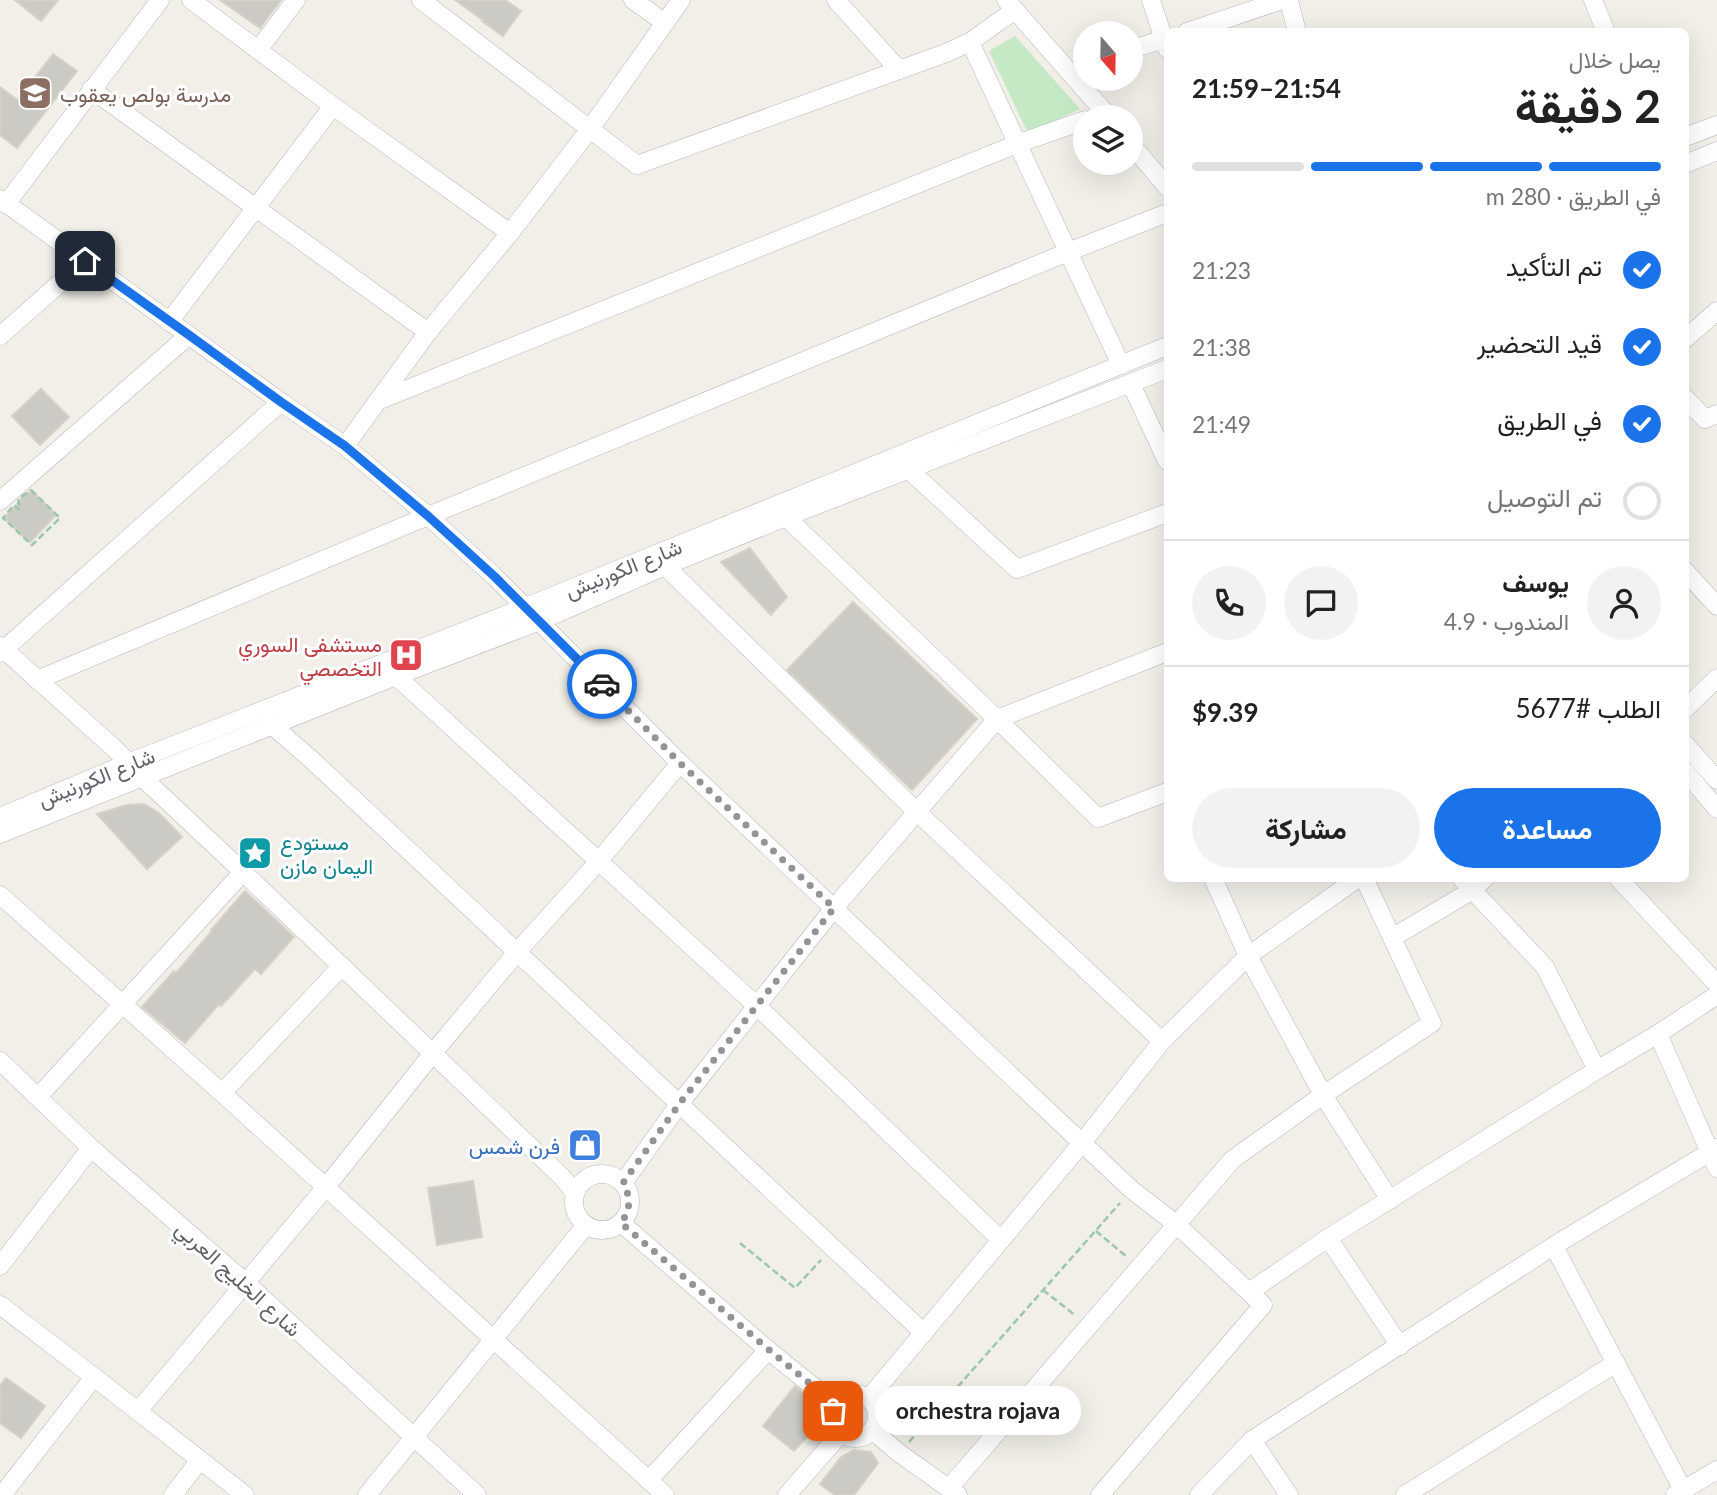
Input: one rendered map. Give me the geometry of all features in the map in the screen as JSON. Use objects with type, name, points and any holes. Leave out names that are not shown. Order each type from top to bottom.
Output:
[{"type":"street","points":[[160,0],[3,202],[345,446],[428,516],[526,607],[680,763],[1082,1143],[1132,1190],[1176,1224],[1263,1305],[1100,1495]]},
{"type":"street","points":[[191,0],[510,233]]},
{"type":"street","points":[[258,50],[296,0]]},
{"type":"street","points":[[421,0],[637,166],[946,53],[970,42],[1011,5],[1073,64]]},
{"type":"street","points":[[633,0],[665,23]]},
{"type":"street","points":[[345,446],[429,332],[590,129],[681,0]]},
{"type":"street","points":[[836,0],[899,70]]},
{"type":"street","points":[[1151,0],[1164,36]]},
{"type":"street","points":[[1199,28],[1282,0]]},
{"type":"street","points":[[1289,0],[1296,28]]},
{"type":"street","points":[[1593,0],[1604,28]]},
{"type":"street","points":[[970,42],[1121,365]]},
{"type":"street","points":[[1143,47],[1164,42]]},
{"type":"street","points":[[92,89],[429,332]]},
{"type":"street","points":[[169,322],[333,106]]},
{"type":"street","points":[[380,400],[1017,144],[1073,124]]},
{"type":"street","points":[[1689,136],[1717,125]]},
{"type":"street","points":[[1689,162],[1717,151]]},
{"type":"street","points":[[1143,158],[1164,183]]},
{"type":"street","points":[[37,680],[428,516],[1164,214]]},
{"type":"street","points":[[0,337],[85,261]]},
{"type":"street","points":[[1689,336],[1717,311]]},
{"type":"street","points":[[0,501],[189,335]]},
{"type":"street","name":"شارع الكورنيش","points":[[0,817],[526,607],[1164,347]]},
{"type":"street","name":"شارع الكورنيش","points":[[0,834],[540,621],[665,566],[908,468],[1164,370]]},
{"type":"street","points":[[1131,384],[1164,455]]},
{"type":"street","points":[[281,402],[1,650],[114,749],[562,1177],[575,1193]]},
{"type":"street","points":[[1689,402],[1705,419],[1717,414]]},
{"type":"street","points":[[908,468],[1017,569],[1164,514]]},
{"type":"street","points":[[786,517],[1098,818],[1164,793]]},
{"type":"street","points":[[665,566],[917,812],[1162,1041]]},
{"type":"street","points":[[1689,575],[1717,606]]},
{"type":"street","points":[[623,1183],[680,1103],[834,908],[997,719],[1164,653]]},
{"type":"street","points":[[396,676],[757,1006],[1001,1240]]},
{"type":"street","points":[[1689,705],[1717,678]]},
{"type":"street","points":[[272,725],[924,1333]]},
{"type":"street","points":[[1689,748],[1717,780]]},
{"type":"street","points":[[138,1411],[326,1187],[517,952],[599,861],[680,763]]},
{"type":"street","points":[[1689,776],[1717,809]]},
{"type":"street","points":[[38,1097],[243,872]]},
{"type":"street","points":[[1215,882],[1248,956],[1323,1095],[1390,1200]]},
{"type":"street","points":[[869,1398],[1082,1143],[1162,1041],[1248,956],[1352,882]]},
{"type":"street","points":[[872,1430],[899,1454],[953,1492],[1088,1326],[1233,1159],[1432,1023],[1366,882]]},
{"type":"street","points":[[1622,882],[1717,984]]},
{"type":"street","points":[[1392,938],[1472,883],[1545,967],[1597,1070]]},
{"type":"street","points":[[0,895],[665,1495]]},
{"type":"street","points":[[222,1093],[342,966]]},
{"type":"street","points":[[1249,1292],[1328,1238],[1717,995]]},
{"type":"street","points":[[1199,1495],[1252,1440],[1555,1245],[1715,1156],[1658,1034]]},
{"type":"street","name":"شارع الخليج العربي","points":[[3,1069],[38,1097],[246,1283],[477,1495]]},
{"type":"street","points":[[0,1266],[92,1148]]},
{"type":"street","points":[[606,1175],[623,1183],[629,1199],[629,1208],[621,1223],[607,1230],[598,1230],[586,1225],[578,1217],[574,1209],[575,1193],[587,1178],[606,1175]]},
{"type":"street","points":[[621,1223],[836,1405]]},
{"type":"street","points":[[368,1495],[586,1225]]},
{"type":"street","points":[[1328,1238],[1400,1346]]},
{"type":"street","points":[[1555,1245],[1679,1492],[1717,1470]]},
{"type":"street","points":[[0,1306],[245,1495]]},
{"type":"street","points":[[649,1480],[768,1349]]},
{"type":"street","points":[[1405,1495],[1616,1363]]},
{"type":"street","points":[[2,1495],[94,1377]]},
{"type":"street","points":[[853,1394],[869,1398],[878,1414],[872,1430],[857,1438],[841,1433],[833,1418],[840,1399],[853,1394]]},
{"type":"street","points":[[787,1495],[841,1433]]},
{"type":"street","points":[[1252,1440],[1289,1495]]},
{"type":"street","points":[[173,1495],[200,1460]]},
{"type":"path","points":[[31,489],[60,518],[32,545],[3,518],[14,505],[19,509],[19,499],[31,489]]},
{"type":"path","points":[[899,1454],[1132,1190]]},
{"type":"path","points":[[1096,1231],[1139,1267]]},
{"type":"path","points":[[740,1243],[795,1288],[833,1247]]},
{"type":"path","points":[[1043,1290],[1088,1326]]},
{"type":"green space","points":[[1015,36],[1076,105],[1073,105],[1073,112],[1028,133],[989,51]]},
{"type":"building","points":[[15,0],[58,0],[41,21]]},
{"type":"building","points":[[220,0],[281,0],[260,28]]},
{"type":"building","points":[[455,0],[505,0],[521,11],[503,36]]},
{"type":"building","points":[[53,54],[77,71],[17,148],[0,135],[0,87],[17,100]]},
{"type":"building","points":[[41,389],[69,417],[40,445],[12,416]]},
{"type":"building","points":[[32,491],[56,515],[30,542],[5,519],[10,510],[19,504],[22,496]]},
{"type":"building","points":[[750,548],[787,597],[771,615],[721,562]]},
{"type":"building","points":[[853,602],[977,719],[912,790],[787,670]]},
{"type":"building","points":[[144,804],[159,813],[182,837],[147,869],[97,814],[127,805]]},
{"type":"building","points":[[245,891],[294,937],[261,974],[255,969],[221,1006],[219,1004],[185,1043],[142,1007],[174,971],[176,973]]},
{"type":"building","points":[[473,1181],[482,1237],[437,1245],[428,1188]]},
{"type":"building","points":[[6,1378],[45,1406],[21,1438],[0,1423],[0,1386]]},
{"type":"building","points":[[795,1386],[807,1397],[811,1433],[794,1451],[763,1426]]},
{"type":"building","points":[[854,1450],[871,1452],[878,1463],[854,1495],[835,1495],[820,1484],[841,1457]]},
{"type":"way so far","points":[[602,684],[680,763],[834,908],[680,1103],[623,1183],[629,1199],[629,1208],[621,1223],[836,1405],[833,1411]]},
{"type":"place","name":"مدرسة بولص يعقوب","points":[[35,93]]},
{"type":"place","name":"مستشفى السوري التخصصي","points":[[406,655]]},
{"type":"place","name":"مستودع اليمان مازن","points":[[255,853]]},
{"type":"place","name":"فرن شمس","points":[[585,1145]]},
{"type":"place","name":"orchestra rojava","points":[[833,1411]]},
{"type":"route","points":[[85,261],[345,446],[494,576],[602,684]]}]
